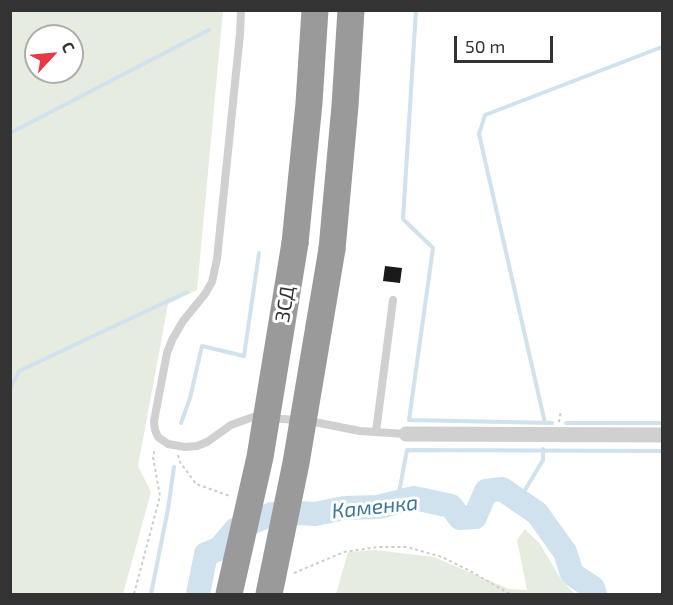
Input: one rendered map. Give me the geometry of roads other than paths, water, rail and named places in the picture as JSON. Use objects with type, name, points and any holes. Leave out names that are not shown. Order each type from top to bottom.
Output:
[{"type":"highway","name":"ЗСД","points":[[229,594],[260,457],[295,243],[309,104],[315,10]]},
{"type":"highway","name":"ЗСД","points":[[269,594],[296,463],[332,249],[351,10]]},
{"type":"street","points":[[406,434],[663,435]]},
{"type":"lane","points":[[241,10],[217,259],[212,282],[177,330],[167,353],[154,421],[155,430],[158,437],[175,446],[197,446],[207,442],[231,424],[253,417],[305,421],[360,431],[406,434]]},
{"type":"lane","points":[[376,432],[393,300]]},
{"type":"waterway","points":[[416,10],[403,219],[433,248],[409,420],[552,423]]},
{"type":"waterway","points":[[10,133],[209,30]]},
{"type":"waterway","points":[[545,423],[479,134],[485,115],[662,47]]},
{"type":"waterway","points":[[181,423],[190,398],[202,346],[244,356],[259,253]]},
{"type":"waterway","points":[[10,389],[19,371],[187,292]]},
{"type":"waterway","points":[[566,423],[662,423]]},
{"type":"waterway","points":[[519,500],[543,460],[543,449]]},
{"type":"waterway","points":[[397,503],[407,450],[662,451]]},
{"type":"waterway","points":[[151,594],[174,467]]},
{"type":"waterway","name":"Каменка","points":[[198,594],[206,554],[219,549],[236,529],[272,514],[315,514],[344,508],[378,507],[414,498],[451,506],[460,518],[475,517],[486,491],[502,489],[537,513],[565,552],[572,574],[593,588],[595,594]]}]
